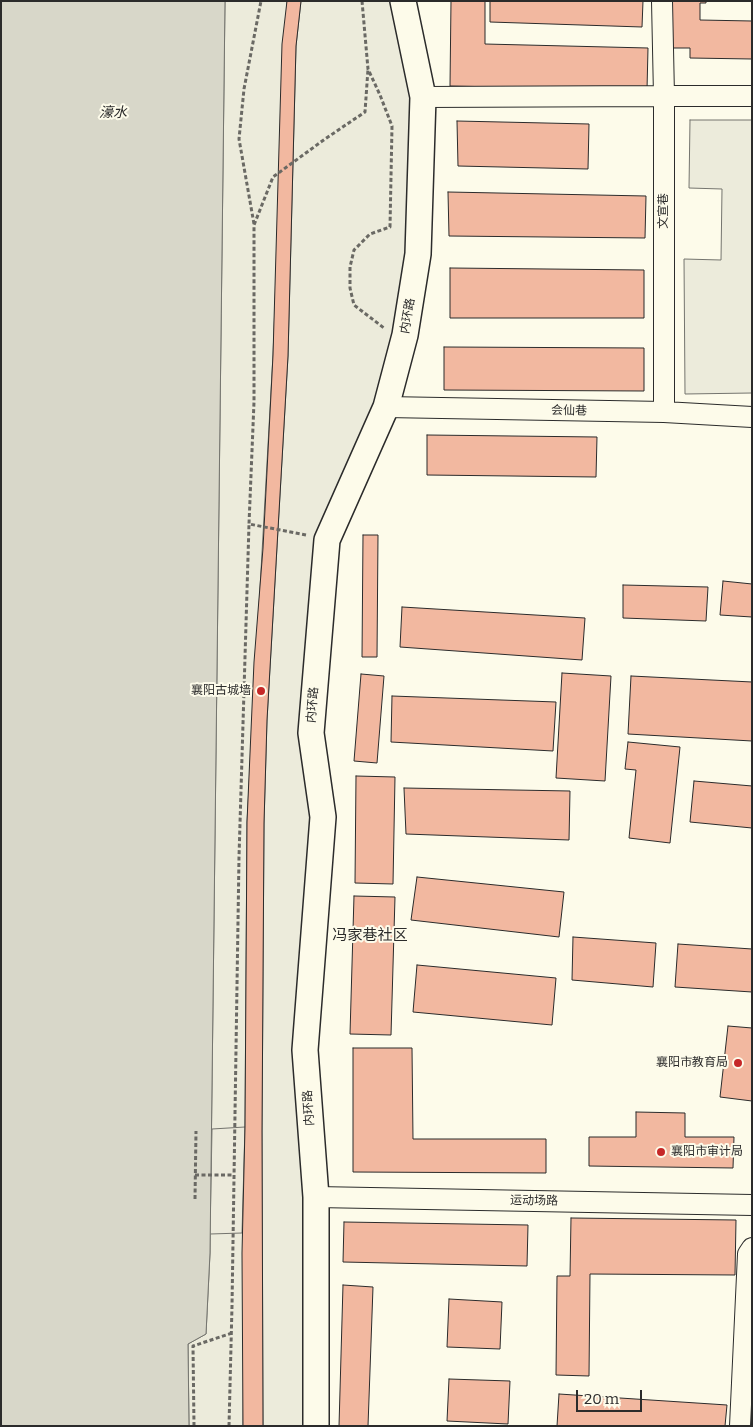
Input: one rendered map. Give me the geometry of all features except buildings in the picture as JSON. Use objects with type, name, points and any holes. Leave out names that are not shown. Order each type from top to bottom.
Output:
[{"type":"street","name":"内环路","points":[[316,1426],[316,1197],[305,1050],[324,817],[311,733],[327,540],[386,407],[405,335],[418,254],[423,98],[403,1]]},
{"type":"street","name":"文宣巷","points":[[662,1],[664,96],[664,412]]},
{"type":"street","points":[[423,98],[752,96]]},
{"type":"street","name":"会仙巷","points":[[386,407],[664,412],[752,417]]},
{"type":"street","name":"运动场路","points":[[316,1197],[752,1205]]},
{"type":"street","points":[[740,1426],[750,1251]]},
{"type":"path","points":[[229,1426],[232,1333],[238,857],[254,402],[254,225],[239,139],[244,89],[262,1]]},
{"type":"path","points":[[254,225],[273,177],[365,112],[368,69],[362,1]]},
{"type":"path","points":[[368,69],[392,126],[390,227],[370,234],[354,250],[350,267],[350,288],[354,305],[387,330],[405,335]]},
{"type":"path","points":[[249,524],[327,540]]},
{"type":"path","points":[[195,1199],[196,1130]]},
{"type":"path","points":[[195,1175],[234,1175]]},
{"type":"path","points":[[194,1426],[193,1346],[232,1333]]},
{"type":"shaded area","points":[[225,1],[287,1],[273,355],[247,822],[243,1426],[189,1426],[188,1344],[206,1334],[210,1253]]},
{"type":"shaded area","points":[[301,1],[403,1],[423,97],[405,335],[327,540],[311,733],[323,817],[305,1050],[316,1426],[263,1426],[264,823],[267,720],[288,356],[296,46]]},
{"type":"shaded area","points":[[690,120],[752,120],[752,393],[685,394],[684,259],[721,260],[722,189],[689,188]]},
{"type":"shaded area","points":[[245,1127],[242,1233],[210,1234],[212,1129]]},
{"type":"water","name":"濠水","points":[[1,1],[225,1],[210,1253],[206,1334],[188,1344],[189,1426],[1,1426]]},
{"type":"place","name":"襄阳古城墙","points":[[261,691]]},
{"type":"place","name":"襄阳市教育局","points":[[738,1063]]},
{"type":"place","name":"襄阳市审计局","points":[[661,1152]]},
{"type":"district","name":"冯家巷社区","points":[[370,936]]}]
